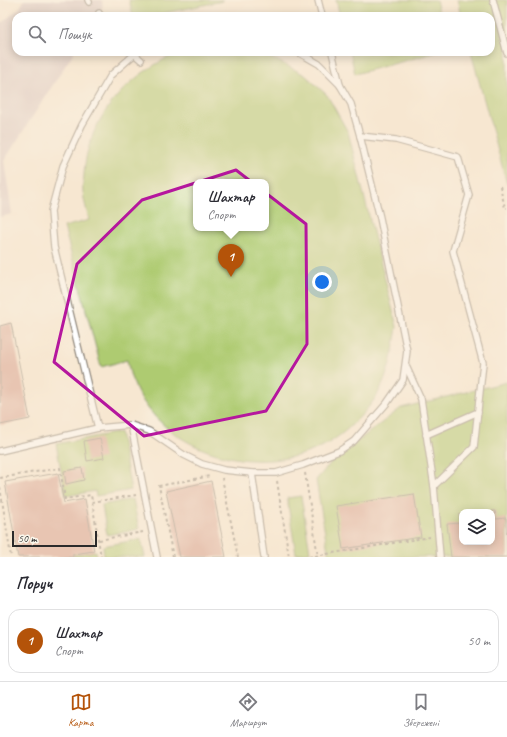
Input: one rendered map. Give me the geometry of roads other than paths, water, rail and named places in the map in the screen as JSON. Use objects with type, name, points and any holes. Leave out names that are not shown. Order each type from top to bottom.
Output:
[{"type":"lane","points":[[318,0],[321,12]]},
{"type":"lane","points":[[493,0],[507,52]]},
{"type":"lane","points":[[98,428],[54,247],[51,212],[63,166],[82,125],[111,75],[131,56]]},
{"type":"lane","points":[[137,56],[141,60]]},
{"type":"lane","points":[[0,451],[98,428],[132,425],[149,431],[184,455],[202,464],[224,470],[252,473],[276,473],[303,465],[339,451],[354,441],[378,413],[403,380],[407,351],[380,218],[351,104],[340,85],[319,64],[305,56]]},
{"type":"lane","points":[[333,56],[340,85]]},
{"type":"lane","points":[[360,136],[396,140],[458,157],[469,195],[453,251],[483,363],[474,447],[434,486]]},
{"type":"lane","points":[[405,364],[421,399],[434,486],[440,557]]},
{"type":"lane","points":[[426,435],[478,412]]},
{"type":"lane","points":[[132,425],[157,557]]},
{"type":"lane","points":[[252,473],[264,557]]},
{"type":"place","name":"Шахтар","points":[[231,277]]}]
